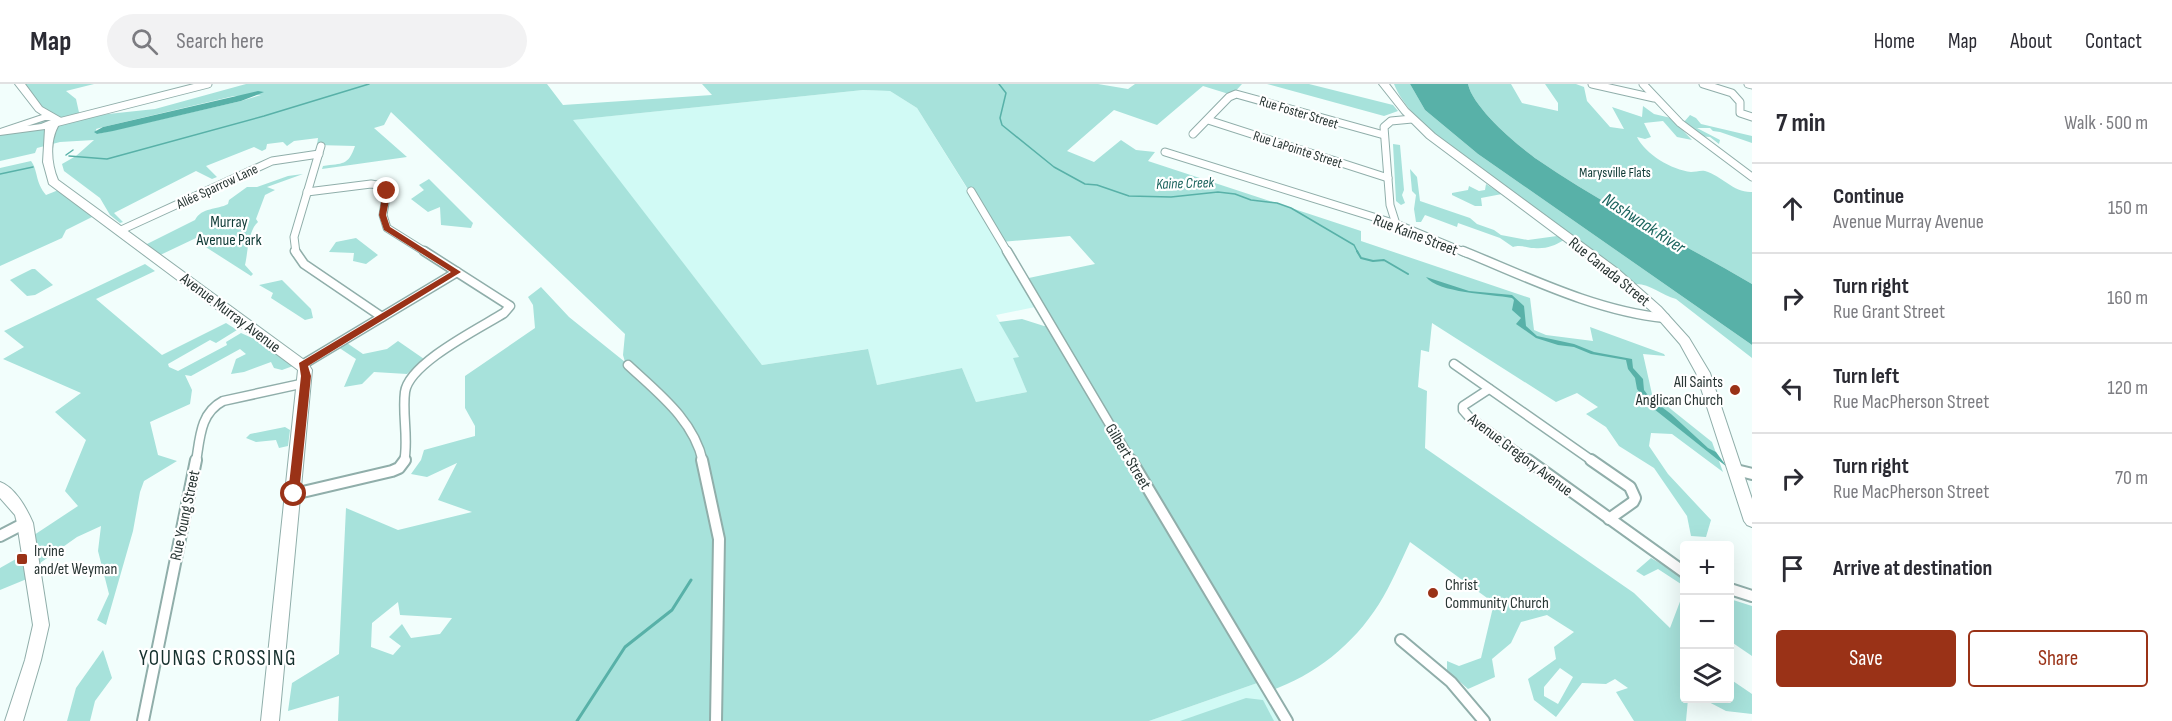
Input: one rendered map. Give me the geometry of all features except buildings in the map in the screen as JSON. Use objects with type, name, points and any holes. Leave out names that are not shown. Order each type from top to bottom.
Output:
[{"type":"street","points":[[20,84],[39,109],[54,120]]},
{"type":"street","points":[[3,132],[54,120],[80,117],[208,84]]},
{"type":"street","name":"Rue Canada Street","points":[[1384,84],[1412,119],[1441,144],[1629,285],[1665,318],[1685,341],[1703,373],[1752,521]]},
{"type":"street","points":[[1592,84],[1654,98]]},
{"type":"street","points":[[1643,84],[1654,98],[1699,141],[1752,177]]},
{"type":"street","points":[[1703,84],[1732,93],[1740,102],[1740,113],[1752,117]]},
{"type":"street","name":"Rue Foster Street","points":[[1193,134],[1229,97],[1242,95],[1384,135]]},
{"type":"street","points":[[35,124],[39,109]]},
{"type":"street","points":[[1396,224],[1391,211],[1384,127],[1387,122],[1412,119]]},
{"type":"street","name":"Avenue Murray Avenue","points":[[54,120],[47,136],[49,175],[53,182],[302,365]]},
{"type":"street","name":"Rue LaPointe Street","points":[[1208,120],[1388,178]]},
{"type":"street","points":[[35,124],[47,136]]},
{"type":"street","name":"Allée Sparrow Lane","points":[[119,231],[272,161],[320,150],[307,192]]},
{"type":"street","name":"Rue Kaine Street","points":[[1165,152],[1396,224],[1566,293],[1644,316],[1665,318]]},
{"type":"street","points":[[294,494],[392,471],[402,465],[405,460],[405,389],[411,377],[423,365],[509,308],[507,302],[387,228],[382,215],[387,191],[384,186],[371,184],[307,192],[294,237],[294,250],[298,257],[308,268],[382,317]]},
{"type":"street","name":"Gilbert Street","points":[[970,191],[1287,721]]},
{"type":"street","points":[[270,721],[306,383],[305,370],[302,365],[457,272]]},
{"type":"street","name":"Avenue Gregory Avenue","points":[[1454,364],[1630,487],[1635,498],[1633,502],[1609,519]]},
{"type":"street","points":[[628,365],[678,412],[699,445],[719,539],[716,721]]},
{"type":"street","name":"Rue Young Street","points":[[143,721],[205,415],[213,406],[223,401],[306,383]]},
{"type":"street","name":"Avenue Gregory Avenue","points":[[1490,389],[1465,403],[1463,410],[1465,414],[1680,569]]},
{"type":"street","points":[[1736,470],[1752,474]]},
{"type":"street","points":[[0,488],[21,512],[25,523],[40,625],[36,651],[14,721]]},
{"type":"street","points":[[0,536],[25,523]]},
{"type":"street","points":[[1734,590],[1752,596]]},
{"type":"street","points":[[1401,640],[1451,682],[1485,721]]},
{"type":"shaded area","points":[[1410,84],[1468,84],[1478,104],[1487,115],[1519,146],[1538,160],[1617,209],[1752,284],[1752,345],[1478,154],[1425,110]]},
{"type":"shaded area","points":[[863,90],[890,91],[917,108],[1040,306],[996,315],[1019,357],[1014,359],[1027,392],[976,402],[962,368],[877,385],[867,349],[762,365],[572,120]]},
{"type":"shaded area","points":[[258,91],[264,92],[241,101],[113,131],[97,134],[94,132],[103,127]]},
{"type":"shaded area","points":[[1426,277],[1469,291],[1512,295],[1524,306],[1526,326],[1537,336],[1574,344],[1594,352],[1632,359],[1633,368],[1643,379],[1644,390],[1650,398],[1708,448],[1716,452],[1727,467],[1649,405],[1637,389],[1635,378],[1628,369],[1626,360],[1591,354],[1574,347],[1536,338],[1516,324],[1521,318],[1512,310],[1514,300],[1512,298],[1453,290],[1432,282]]},
{"type":"shaded area","points":[[1263,681],[1287,721],[1149,721]]},
{"type":"green space","points":[[20,84],[94,84],[66,91],[76,99],[80,117],[155,109],[246,84],[547,84],[563,105],[712,95],[702,84],[1098,84],[1128,89],[1135,84],[1242,84],[1232,95],[1203,86],[1157,125],[1114,110],[1067,151],[1094,162],[1121,140],[1136,150],[1155,152],[1148,161],[1361,231],[1361,241],[1530,298],[1534,330],[1546,335],[1593,341],[1590,327],[1664,354],[1665,356],[1643,354],[1652,394],[1712,442],[1723,472],[1672,434],[1651,433],[1649,446],[1668,474],[1711,520],[1706,537],[1691,536],[1687,516],[1654,468],[1619,446],[1606,427],[1586,414],[1598,407],[1577,393],[1556,402],[1432,323],[1429,352],[1421,350],[1418,387],[1427,391],[1425,448],[1634,593],[1670,628],[1680,602],[1680,703],[1688,703],[1686,721],[1634,721],[1616,692],[1628,688],[1615,679],[1606,684],[1582,683],[1556,717],[1534,700],[1528,679],[1556,659],[1554,647],[1574,632],[1547,615],[1521,622],[1511,643],[1492,659],[1495,677],[1468,689],[1447,670],[1447,661],[1459,666],[1481,658],[1494,603],[1410,542],[1388,589],[1369,619],[1332,657],[1302,676],[1270,691],[1263,681],[1149,721],[338,721],[339,696],[288,711],[292,683],[339,654],[346,508],[398,530],[472,512],[438,500],[457,463],[427,477],[411,474],[421,460],[424,450],[475,436],[475,426],[465,408],[465,376],[535,328],[533,305],[528,297],[541,287],[569,317],[625,362],[623,355],[625,334],[391,112],[384,125],[374,128],[407,157],[322,169],[323,166],[340,164],[347,160],[355,146],[317,145],[318,138],[294,141],[287,146],[283,142],[267,144],[266,149],[262,151],[254,147],[206,166],[217,177],[212,179],[196,171],[114,213],[123,222],[120,223],[110,215],[100,198],[64,171],[62,164],[76,156],[94,140],[60,142],[37,148],[35,153],[0,161],[0,132],[31,125],[44,117]],"holes":[[[863,90],[890,91],[917,108],[1001,242],[1070,236],[1095,264],[1024,279],[1051,325],[1044,326],[1022,319],[999,322],[1019,357],[1013,358],[1027,392],[976,402],[962,368],[877,385],[868,349],[762,365],[573,120]],[[261,95],[241,101],[97,134],[96,129],[103,127],[234,96]],[[398,602],[400,615],[452,618],[440,634],[411,638],[402,624],[389,637],[401,646],[393,655],[371,647],[372,623]],[[1560,668],[1573,677],[1558,704],[1544,696],[1544,687]]]},
{"type":"green space","points":[[1267,84],[1309,84],[1393,105],[1398,111],[1384,116]]},
{"type":"green space","points":[[1394,84],[1410,84],[1425,110],[1478,154],[1752,345],[1752,358],[1676,299],[1645,285],[1635,284],[1544,214],[1460,155],[1419,120],[1404,102]]},
{"type":"green space","name":"Marysville Flats","points":[[1468,84],[1511,84],[1522,103],[1558,111],[1558,103],[1545,84],[1576,84],[1584,87],[1587,101],[1610,127],[1624,129],[1612,107],[1642,117],[1643,106],[1654,114],[1671,118],[1692,140],[1677,137],[1663,121],[1644,123],[1651,137],[1645,139],[1637,137],[1646,149],[1660,160],[1676,168],[1691,172],[1705,171],[1739,190],[1752,192],[1752,284],[1617,209],[1538,160],[1519,146],[1487,115],[1478,104]]},
{"type":"green space","points":[[1690,115],[1701,124],[1752,136],[1752,143],[1713,131],[1710,128],[1697,128],[1720,140],[1719,144],[1710,137],[1698,136],[1684,122]]},
{"type":"green space","points":[[1393,144],[1400,145],[1404,190],[1402,195],[1405,203],[1401,205],[1396,201]]},
{"type":"green space","points":[[31,161],[46,195],[61,189],[96,215],[66,230],[62,238],[0,266],[0,168]]},
{"type":"green space","points":[[1410,169],[1417,177],[1420,201],[1470,218],[1477,224],[1501,235],[1528,240],[1557,236],[1564,240],[1542,248],[1513,247],[1500,238],[1458,223],[1457,227],[1425,215],[1421,222],[1416,222],[1414,209],[1416,195],[1412,191]]},
{"type":"green space","name":"Murray Avenue Park","points":[[303,174],[267,187],[275,190],[265,195],[256,219],[258,222],[250,236],[245,265],[253,274],[251,276],[201,244],[196,238],[156,257],[141,247],[195,220],[206,211],[228,204],[229,200],[247,187],[257,187],[288,176]]},
{"type":"green space","points":[[429,179],[473,223],[471,228],[441,225],[440,207],[428,212],[411,199],[424,190],[419,185]]},
{"type":"green space","points":[[1486,184],[1502,194],[1481,198],[1482,206],[1475,206],[1452,195],[1452,193],[1468,190],[1469,186],[1479,191],[1485,190]]},
{"type":"green space","points":[[356,238],[378,255],[366,264],[353,261],[354,253],[329,252],[336,242]]},
{"type":"green space","points":[[145,264],[155,271],[96,299],[162,355],[226,323],[237,330],[216,343],[210,340],[168,364],[169,367],[178,371],[227,345],[226,342],[241,333],[259,341],[293,366],[282,370],[274,368],[271,362],[244,372],[231,374],[236,359],[246,354],[240,349],[191,376],[185,375],[192,390],[190,404],[150,422],[158,455],[177,461],[144,481],[133,531],[106,625],[97,620],[109,594],[98,551],[101,526],[77,537],[33,568],[34,576],[0,590],[0,568],[30,551],[28,539],[78,506],[65,491],[86,440],[55,412],[81,393],[3,359],[24,347],[4,331]]},
{"type":"green space","points":[[35,269],[53,285],[35,295],[27,296],[10,280]]},
{"type":"green space","points":[[282,280],[311,309],[313,318],[305,320],[271,298],[273,293],[259,285]]},
{"type":"green space","points":[[398,341],[424,359],[407,374],[374,372],[362,384],[344,387],[356,359],[338,347],[347,343],[363,354],[387,349]]},
{"type":"green space","points":[[285,427],[290,430],[288,446],[279,448],[276,440],[256,442],[246,438],[250,434]]},
{"type":"green space","points":[[1651,558],[1680,575],[1680,583],[1658,569],[1644,576],[1636,571]]},
{"type":"green space","points":[[1734,600],[1752,606],[1752,656],[1734,644]]},
{"type":"green space","points":[[103,650],[112,678],[95,701],[90,721],[67,721],[76,688]]},
{"type":"green space","points":[[1734,682],[1752,694],[1752,714],[1726,711],[1711,703],[1734,703]]},
{"type":"green space","points":[[1246,698],[1263,700],[1274,721],[1180,721]]},
{"type":"waterway","points":[[69,156],[107,159],[264,116],[369,84]]},
{"type":"waterway","name":"Kaine Creek","points":[[999,84],[1006,93],[1000,118],[1002,125],[1054,167],[1085,184],[1097,185],[1129,196],[1171,197],[1218,192],[1235,194],[1251,200],[1277,203],[1291,208],[1354,245],[1357,251]]},
{"type":"waterway","points":[[66,155],[73,150]]},
{"type":"waterway","points":[[0,174],[33,167]]},
{"type":"waterway","name":"Kaine Creek","points":[[1357,251],[1361,258],[1373,261],[1384,260],[1408,274]]},
{"type":"waterway","points":[[577,721],[625,647],[672,610],[691,580]]},
{"type":"place","name":"All Saints Anglican Church","points":[[1735,390]]},
{"type":"place","name":"Irvine and/et Weyman","points":[[22,559]]},
{"type":"place","name":"Christ Community Church","points":[[1433,593]]},
{"type":"district","name":"YOUNGS CROSSING","points":[[218,658]]},
{"type":"route","points":[[294,494],[306,376],[302,365],[457,272],[393,234],[387,228],[382,215],[387,191]]},
{"type":"water label","name":"Nashwaak River","points":[[1644,223]]}]
